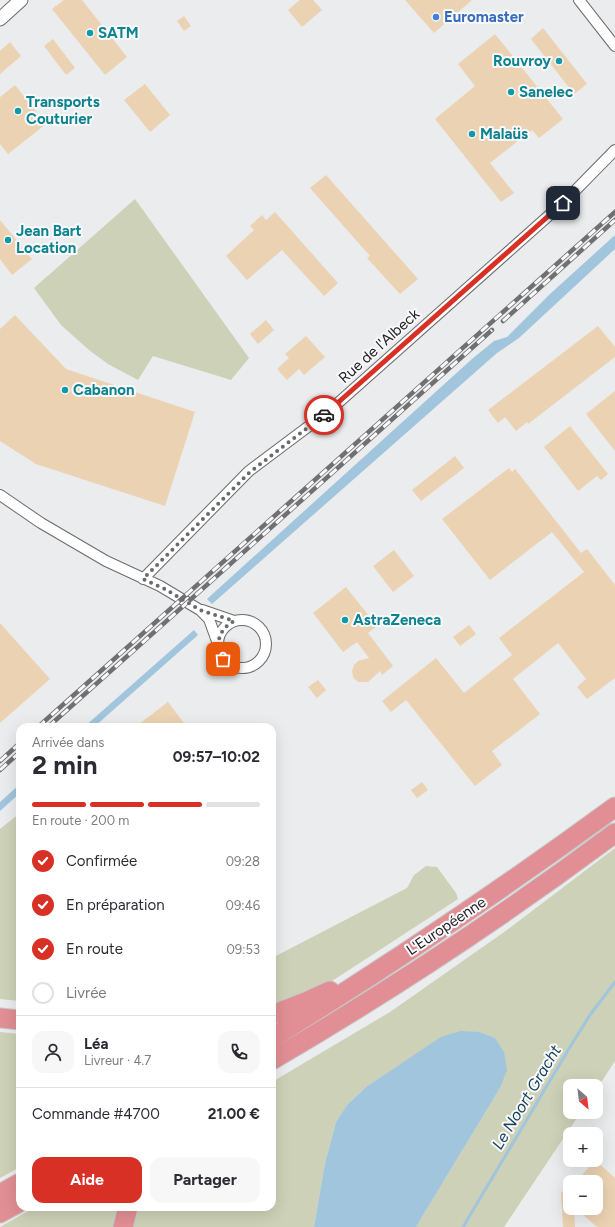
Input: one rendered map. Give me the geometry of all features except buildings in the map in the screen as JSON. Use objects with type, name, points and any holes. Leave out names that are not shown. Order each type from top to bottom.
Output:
[{"type":"highway","name":"L'Européenne","points":[[276,1036],[376,974],[539,863],[615,807]]},
{"type":"highway","name":"L'Européenne","points":[[276,1058],[401,980],[488,923],[615,833]]},
{"type":"highway","points":[[276,1013],[331,990],[473,908]]},
{"type":"highway","points":[[276,1065],[401,980]]},
{"type":"highway","points":[[0,1008],[16,1010]]},
{"type":"highway","points":[[0,1018],[16,1020]]},
{"type":"highway","points":[[0,1194],[16,1185]]},
{"type":"highway","points":[[0,1213],[16,1204]]},
{"type":"highway","points":[[123,1227],[127,1211]]},
{"type":"street","points":[[0,19],[21,0]]},
{"type":"street","points":[[579,0],[615,46]]},
{"type":"street","name":"Rue de l'Albeck","points":[[143,579],[250,472],[320,418],[563,203],[615,150]]},
{"type":"street","points":[[0,495],[52,530],[112,565],[165,589],[200,610],[234,621]]},
{"type":"street","points":[[200,610],[208,619],[223,659],[234,666],[244,668],[257,663],[265,652],[266,643],[265,637],[260,628],[250,621],[240,620],[234,621],[226,626],[222,632],[218,644]]},
{"type":"green space","points":[[135,199],[249,358],[231,380],[153,356],[138,380],[108,364],[89,350],[61,325],[34,288]]},
{"type":"green space","points":[[16,816],[16,1001],[0,999],[0,829]]},
{"type":"green space","points":[[615,848],[615,1061],[603,1079],[563,1079],[563,1119],[576,1119],[571,1127],[563,1127],[563,1139],[504,1227],[416,1227],[500,1088],[460,1031],[441,1038],[366,1087],[347,1105],[336,1122],[325,1163],[314,1227],[133,1227],[138,1211],[276,1211],[276,1080],[390,1012],[507,930]]},
{"type":"green space","points":[[426,866],[437,867],[456,893],[458,899],[332,981],[276,1005],[276,956],[407,888],[414,875]]},
{"type":"green space","points":[[0,1032],[16,1034],[16,1169],[0,1178]]},
{"type":"green space","points":[[28,1211],[121,1211],[117,1227],[0,1227]]},
{"type":"water","points":[[615,235],[615,249],[519,338],[497,353],[212,604],[207,599],[472,359],[494,341],[507,337],[550,294]]},
{"type":"water","points":[[194,630],[198,635],[99,723],[89,723]]},
{"type":"water","points":[[16,788],[16,797],[0,811],[0,802]]},
{"type":"water","points":[[460,1031],[479,1032],[495,1038],[504,1052],[507,1070],[500,1088],[416,1227],[314,1227],[325,1163],[336,1122],[347,1105],[366,1087],[441,1037]]},
{"type":"waterway","name":"Le Noort Gracht","points":[[463,1227],[570,1047],[590,1015],[615,982]]},
{"type":"railway","points":[[42,723],[615,212]]},
{"type":"railway","points":[[503,321],[615,220]]},
{"type":"railway","points":[[52,723],[492,330]]},
{"type":"railway","points":[[0,761],[16,747]]},
{"type":"railway","points":[[0,770],[16,756]]},
{"type":"way so far","points":[[223,659],[219,650],[219,638],[226,626],[234,621],[200,610],[165,589],[143,579],[243,477],[324,415]]},
{"type":"place","name":"Euromaster","points":[[436,17]]},
{"type":"place","name":"SATM","points":[[90,33]]},
{"type":"place","name":"Rouvroy","points":[[559,61]]},
{"type":"place","name":"Sanelec","points":[[511,92]]},
{"type":"place","name":"Transports Couturier","points":[[18,111]]},
{"type":"place","name":"Malaüs","points":[[472,134]]},
{"type":"place","name":"Jean Bart Location","points":[[8,240]]},
{"type":"place","name":"Cabanon","points":[[65,390]]},
{"type":"place","name":"AstraZeneca","points":[[345,620]]},
{"type":"route","points":[[324,415],[563,203]]}]
